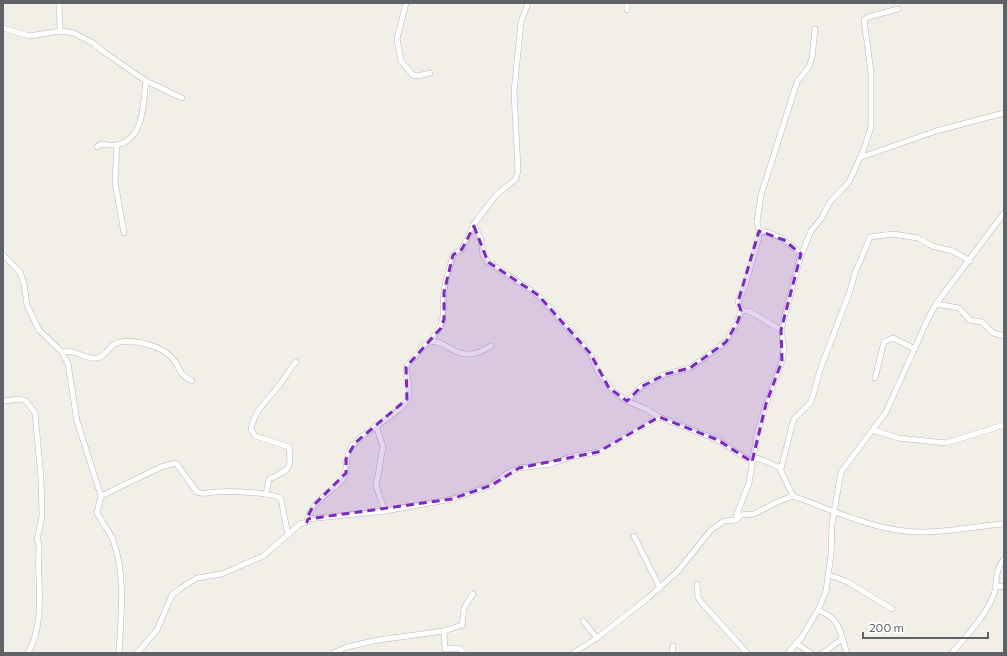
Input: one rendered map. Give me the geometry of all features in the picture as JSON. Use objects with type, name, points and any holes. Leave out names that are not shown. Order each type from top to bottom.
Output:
[{"type":"street","points":[[59,3],[60,31]]},
{"type":"street","points":[[406,3],[397,39],[401,61],[413,75],[418,76],[430,73]]},
{"type":"street","points":[[307,522],[313,506],[342,480],[346,473],[346,459],[349,450],[376,425],[398,410],[407,399],[409,393],[406,367],[427,343],[430,342],[441,328],[444,319],[444,292],[453,255],[462,249],[476,220],[496,195],[516,179],[518,170],[514,92],[521,22],[528,3]]},
{"type":"street","points":[[627,10],[628,3]]},
{"type":"street","points":[[737,519],[736,516],[749,484],[752,462],[766,404],[782,361],[784,349],[782,330],[793,280],[801,254],[811,231],[821,219],[830,202],[849,182],[871,126],[870,72],[864,20],[868,16],[898,9]]},
{"type":"street","points":[[3,28],[29,36],[60,31],[67,31],[81,36],[146,81],[182,98]]},
{"type":"street","points":[[627,401],[641,387],[666,374],[690,368],[726,342],[738,320],[741,311],[738,302],[745,286],[759,231],[757,222],[761,195],[797,82],[809,67],[812,58],[815,29]]},
{"type":"street","points":[[97,147],[101,144],[117,145],[131,137],[142,120],[146,81]]},
{"type":"street","points":[[859,158],[936,130],[1004,113]]},
{"type":"street","points":[[117,145],[115,182],[124,233]]},
{"type":"street","points":[[788,653],[797,644],[818,610],[826,591],[829,574],[833,511],[841,472],[886,412],[926,321],[936,304],[970,261],[1004,213]]},
{"type":"street","points":[[474,226],[481,240],[484,258],[538,294],[590,353],[598,372],[609,388],[627,401],[646,409],[659,417],[718,440],[752,462]]},
{"type":"street","points":[[759,231],[766,232],[784,240],[801,254]]},
{"type":"street","points":[[793,496],[781,469],[794,418],[811,402],[821,367],[849,294],[854,274],[870,238],[893,234],[918,238],[932,246],[953,251],[970,261]]},
{"type":"street","points":[[3,256],[20,272],[24,284],[27,305],[39,330],[62,352],[68,364],[77,421],[101,496],[97,513],[112,538],[118,558],[122,582],[119,653]]},
{"type":"street","points":[[936,304],[960,308],[970,320],[982,322],[993,333],[1004,336]]},
{"type":"street","points":[[741,311],[750,311],[782,330]]},
{"type":"street","points":[[875,378],[884,342],[886,340],[892,338],[915,349]]},
{"type":"street","points":[[62,352],[73,351],[95,359],[100,358],[113,345],[120,342],[132,340],[141,342],[170,355],[182,375],[192,381]]},
{"type":"street","points":[[430,342],[442,344],[460,354],[472,355],[491,346]]},
{"type":"street","points":[[266,494],[269,479],[278,477],[289,468],[289,447],[255,436],[251,430],[252,425],[257,410],[278,387],[288,370],[296,362]]},
{"type":"street","points":[[3,401],[20,399],[26,401],[35,413],[37,420],[37,452],[40,469],[42,510],[37,540],[39,544],[40,591],[35,638],[28,653]]},
{"type":"street","points":[[137,653],[157,630],[172,595],[198,578],[222,574],[270,552],[300,524],[307,522],[308,519],[385,511],[452,500],[492,484],[509,472],[519,468],[551,464],[570,457],[598,452],[659,417]]},
{"type":"street","points":[[376,425],[383,447],[376,486],[385,511]]},
{"type":"street","points":[[873,430],[898,438],[946,443],[1004,425]]},
{"type":"street","points":[[752,462],[757,458],[781,469]]},
{"type":"street","points":[[101,496],[172,462],[179,466],[200,494],[216,492],[266,494],[281,499],[288,535]]},
{"type":"street","points":[[573,653],[597,638],[660,588],[678,571],[711,530],[724,521],[737,519],[741,515],[754,514],[775,502],[793,496],[833,511],[894,530],[916,532],[1004,524]]},
{"type":"street","points":[[634,536],[660,588]]},
{"type":"street","points":[[952,653],[982,613],[993,595],[996,586],[997,571],[1004,559]]},
{"type":"street","points":[[829,574],[848,582],[892,609]]},
{"type":"street","points":[[697,584],[698,597],[702,603],[747,653]]},
{"type":"street","points":[[996,586],[1004,587]]},
{"type":"street","points":[[333,653],[347,647],[378,640],[444,631],[462,624],[464,608],[473,594]]},
{"type":"street","points":[[818,610],[835,620],[847,653]]},
{"type":"street","points":[[583,621],[597,638]]},
{"type":"street","points":[[444,631],[445,649],[459,648],[464,653]]},
{"type":"street","points":[[823,653],[842,639]]},
{"type":"street","points":[[797,644],[811,653]]},
{"type":"street","points":[[672,653],[673,646]]},
{"type":"highlighted area","points":[[474,226],[488,262],[538,295],[590,353],[609,388],[627,401],[641,387],[666,374],[690,368],[726,342],[738,321],[741,311],[738,302],[759,231],[784,240],[801,254],[781,330],[782,361],[766,404],[752,462],[718,440],[659,417],[598,452],[519,468],[492,485],[452,499],[308,519],[307,522],[309,514],[313,506],[346,473],[346,459],[355,443],[407,399],[406,367],[441,328],[444,319],[444,292],[453,255],[462,249]]}]
